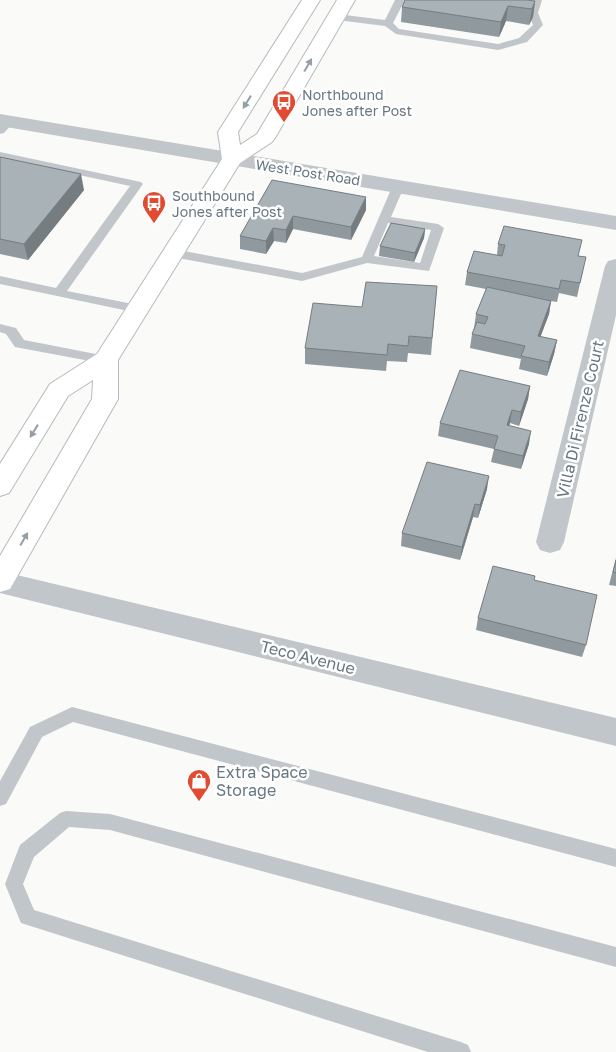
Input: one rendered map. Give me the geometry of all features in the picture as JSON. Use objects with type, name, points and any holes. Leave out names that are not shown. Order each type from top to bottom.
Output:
[{"type":"main road","points":[[232,159],[228,132],[311,0]]},
{"type":"main road","points":[[0,486],[59,390],[106,360],[232,159],[265,138],[341,8]]},
{"type":"main road","points":[[0,582],[105,399],[106,360]]},
{"type":"street","name":"West Post Road","points":[[3,124],[232,159],[616,223]]},
{"type":"street","name":"Villa Di Firenze Court","points":[[550,542],[616,266]]},
{"type":"street","name":"Teco Avenue","points":[[0,582],[616,732]]},
{"type":"lane","points":[[388,23],[400,0]]},
{"type":"lane","points":[[341,8],[388,23],[396,32],[498,47],[523,40],[538,25],[533,13],[538,0]]},
{"type":"lane","points":[[0,156],[137,184],[59,293]]},
{"type":"lane","points":[[367,259],[398,187]]},
{"type":"lane","points":[[173,253],[302,277],[367,259],[425,268],[438,228],[384,219]]},
{"type":"lane","points":[[0,280],[138,309]]},
{"type":"lane","points":[[0,328],[11,331],[20,344],[106,360]]},
{"type":"lane","points":[[0,798],[36,732],[72,714],[616,858]]},
{"type":"lane","points":[[461,1052],[28,917],[14,884],[27,851],[66,819],[110,822],[616,957]]},
{"type":"building","points":[[405,0],[535,1],[532,9],[508,6],[501,22],[402,7]]},
{"type":"building","points":[[0,157],[81,174],[24,244],[0,239]]},
{"type":"building","points":[[272,180],[366,197],[351,227],[293,216],[286,230],[273,228],[266,241],[240,236]]},
{"type":"building","points":[[391,223],[425,229],[415,253],[380,246]]},
{"type":"building","points":[[504,226],[582,240],[578,256],[586,257],[580,283],[561,280],[559,289],[467,272],[474,251],[502,256],[505,245],[498,244]]},
{"type":"building","points":[[366,282],[437,286],[432,338],[409,336],[408,346],[388,344],[387,355],[305,348],[313,303],[362,307]]},
{"type":"building","points":[[487,287],[551,301],[538,336],[557,340],[549,362],[521,356],[525,346],[472,334],[477,322],[485,324],[488,317],[476,314]]},
{"type":"building","points":[[460,370],[530,386],[521,412],[512,410],[507,425],[531,431],[523,456],[494,449],[498,436],[440,423]]},
{"type":"building","points":[[427,462],[489,476],[480,505],[475,504],[462,547],[402,533]]},
{"type":"building","points":[[616,560],[616,573],[613,572]]},
{"type":"building","points":[[493,566],[535,576],[534,580],[597,595],[586,645],[478,618]]},
{"type":"place","name":"Northbound Jones after Post","points":[[284,123]]},
{"type":"place","name":"Southbound Jones after Post","points":[[154,224]]},
{"type":"place","name":"Extra Space Storage","points":[[199,802]]}]
